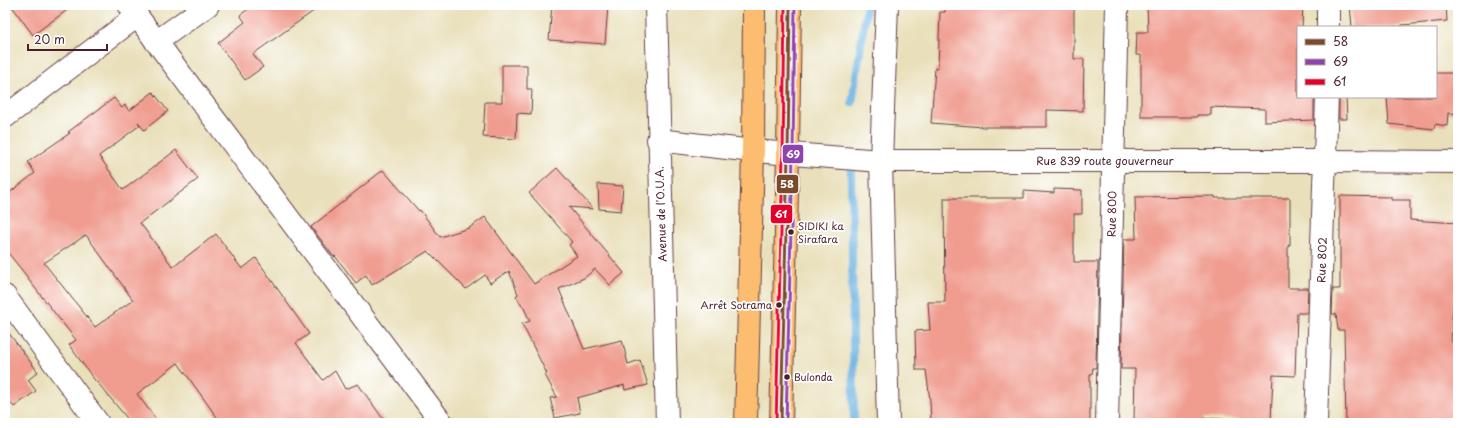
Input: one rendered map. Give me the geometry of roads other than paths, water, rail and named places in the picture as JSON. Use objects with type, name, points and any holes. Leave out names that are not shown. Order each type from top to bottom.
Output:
[{"type":"highway","points":[[746,423],[753,151],[754,5]]},
{"type":"highway","points":[[781,423],[788,154],[790,5]]},
{"type":"street","points":[[156,42],[208,5]]},
{"type":"street","name":"Avenue de l'O.U.A.","points":[[656,5],[658,140],[667,423]]},
{"type":"street","points":[[887,5],[881,161],[888,423]]},
{"type":"street","name":"Rue 800","points":[[1108,423],[1117,5]]},
{"type":"street","points":[[1328,5],[1328,26]]},
{"type":"street","points":[[5,116],[133,10],[442,423]]},
{"type":"street","name":"Rue 802","points":[[1316,423],[1327,98]]},
{"type":"street","name":"Rue 839 route gouverneur","points":[[658,140],[753,151],[881,161],[1458,162]]},
{"type":"street","points":[[5,296],[98,423]]},
{"type":"waterway","points":[[852,103],[867,5]]},
{"type":"waterway","points":[[851,169],[854,423]]},
{"type":"place","name":"SIDIKI ka Sirafara","points":[[791,232]]},
{"type":"place","name":"Arrêt Sotrama","points":[[779,305]]},
{"type":"place","name":"Bulonda","points":[[787,377]]}]
